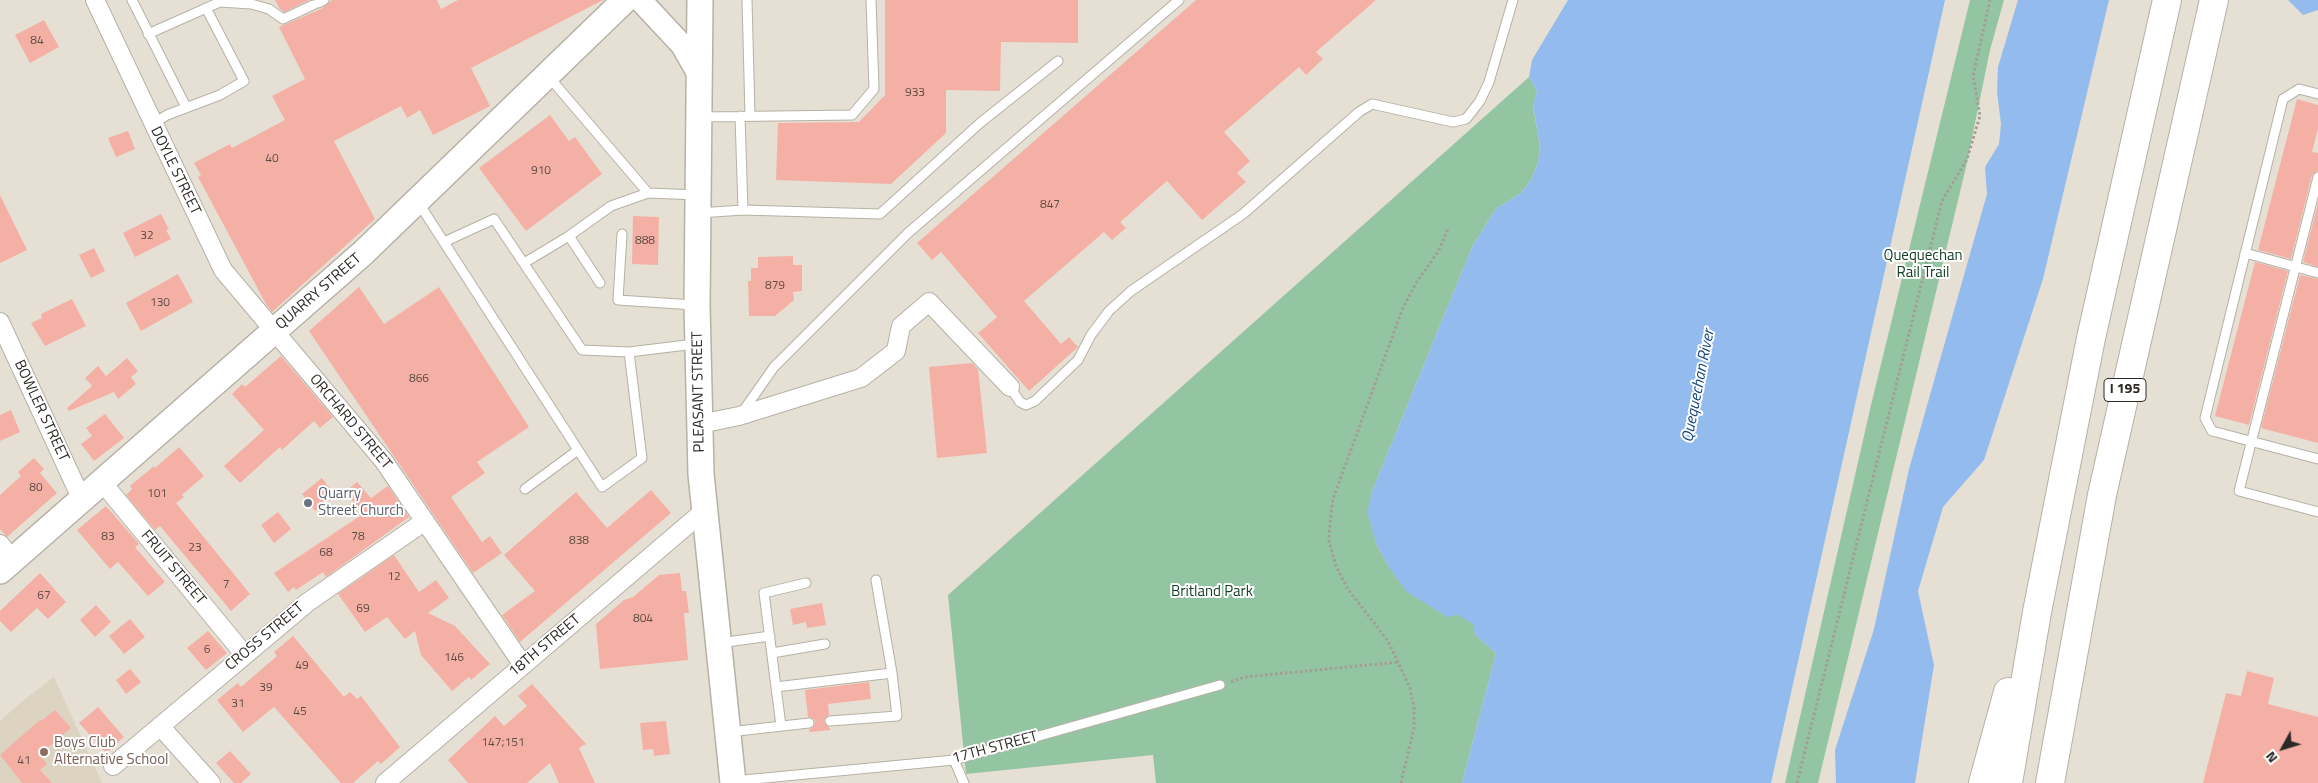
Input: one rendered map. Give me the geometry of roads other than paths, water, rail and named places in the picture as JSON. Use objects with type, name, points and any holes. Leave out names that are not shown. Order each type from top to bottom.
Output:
[{"type":"highway","name":"I 195","points":[[2008,783],[2050,544],[2093,330],[2167,0]]},
{"type":"highway","name":"I 195","points":[[2050,783],[2102,495],[2214,0]]},
{"type":"highway","points":[[1983,783],[2050,544]]},
{"type":"main road","name":"QUARRY STREET","points":[[4,558],[82,500],[363,253],[625,0]]},
{"type":"main road","name":"PLEASANT STREET","points":[[700,0],[697,305],[702,474],[733,782]]},
{"type":"street","name":"DOYLE STREET","points":[[95,0],[223,270],[274,331]]},
{"type":"street","points":[[640,0],[682,44],[698,73]]},
{"type":"street","points":[[700,424],[739,416],[861,378],[896,351],[901,326],[929,302],[1010,387]]},
{"type":"street","name":"BOWLER STREET","points":[[0,322],[82,500]]},
{"type":"street","name":"ORCHARD STREET","points":[[274,331],[383,460],[523,665]]},
{"type":"street","name":"FRUIT STREET","points":[[102,482],[244,654]]},
{"type":"street","name":"18TH STREET","points":[[385,783],[706,510]]},
{"type":"street","name":"CROSS STREET","points":[[113,766],[308,602],[425,521]]},
{"type":"street","points":[[160,726],[211,783]]},
{"type":"lane","points":[[132,0],[186,107]]},
{"type":"lane","points":[[747,0],[750,116]]},
{"type":"lane","points":[[698,117],[852,115],[874,89],[872,0]]},
{"type":"lane","points":[[739,416],[774,366],[908,232],[1179,0]]},
{"type":"lane","points":[[1010,387],[1020,402],[1026,405],[1035,401],[1078,360],[1091,335],[1108,311],[1131,291],[1243,214],[1359,112],[1372,104],[1453,122],[1466,119],[1480,100],[1489,82],[1513,0]]},
{"type":"lane","points":[[148,34],[220,2],[251,4],[269,9],[283,19],[318,3]]},
{"type":"lane","points":[[153,124],[186,107],[220,95],[244,81],[206,8]]},
{"type":"lane","points":[[524,264],[569,236],[611,206],[648,193],[698,204],[743,210],[880,214],[980,123],[1058,61]]},
{"type":"lane","points":[[548,76],[648,193]]},
{"type":"lane","points":[[2318,94],[2299,89],[2282,99],[2204,418],[2212,431],[2318,459]]},
{"type":"lane","points":[[740,116],[743,210]]},
{"type":"lane","points":[[2318,177],[2239,491],[2318,512]]},
{"type":"lane","points":[[417,201],[602,487],[642,458],[629,352]]},
{"type":"lane","points":[[444,242],[494,219],[582,350],[629,352],[698,344]]},
{"type":"lane","points":[[622,234],[618,300],[697,305]]},
{"type":"lane","points":[[569,236],[600,283]]},
{"type":"lane","points":[[2245,253],[2318,273]]},
{"type":"lane","points":[[525,489],[578,450]]},
{"type":"lane","points":[[830,721],[897,716],[892,673],[876,580]]},
{"type":"lane","points":[[781,726],[764,593],[806,583]]},
{"type":"lane","points":[[719,644],[770,636]]},
{"type":"lane","points":[[772,654],[825,644]]},
{"type":"lane","points":[[776,687],[892,673]]},
{"type":"lane","name":"17TH STREET","points":[[733,782],[954,760],[1220,685]]},
{"type":"lane","points":[[728,732],[809,723]]},
{"type":"lane","points":[[954,760],[964,783]]},
{"type":"water","name":"Quequechan River","points":[[1568,0],[1945,0],[1771,783],[1462,783],[1496,653],[1475,635],[1473,624],[1458,615],[1447,617],[1406,591],[1388,566],[1377,545],[1367,513],[1373,489],[1473,245],[1496,209],[1521,193],[1531,180],[1538,163],[1540,146],[1533,105],[1537,91],[1529,77],[1532,60]]},
{"type":"water","points":[[2018,0],[2109,0],[2043,279],[1984,460],[1943,507],[1918,591],[1934,665],[1915,783],[1836,783],[1835,750],[1874,629],[1909,469],[1987,194],[1985,167],[1999,144],[2001,124],[1997,92],[1998,67]]},
{"type":"water","points":[[2288,0],[2318,0],[2318,10],[2303,15]]},
{"type":"place","name":"Quarry Street Church","points":[[308,503]]},
{"type":"place","name":"Boys Club Alternative School","points":[[44,752]]},
{"type":"park label","name":"Quequechan Rail Trail","points":[[1923,264]]},
{"type":"park label","name":"Britland Park","points":[[1212,592]]}]
